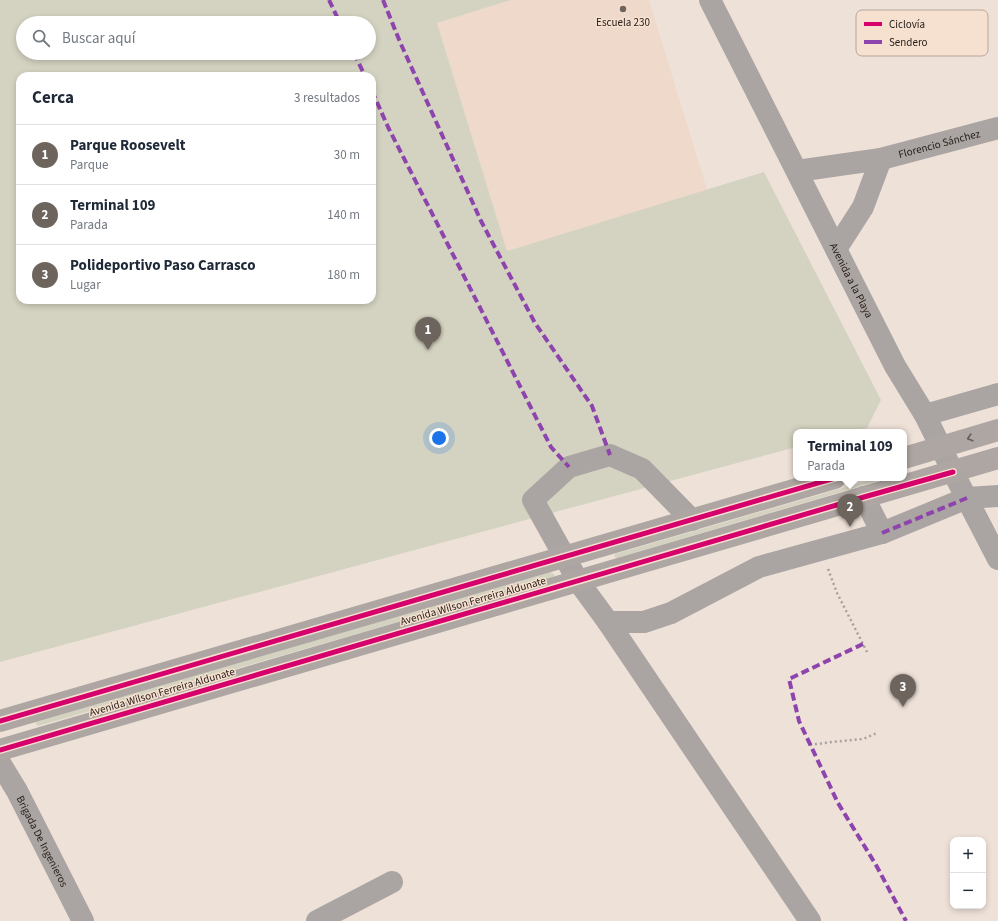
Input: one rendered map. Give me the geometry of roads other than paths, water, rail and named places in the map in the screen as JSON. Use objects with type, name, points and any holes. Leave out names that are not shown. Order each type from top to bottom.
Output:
[{"type":"main road","points":[[907,457],[998,430]]},
{"type":"main road","name":"Avenida Wilson Ferreira Aldunate","points":[[0,750],[998,458]]},
{"type":"main road","name":"Avenida Wilson Ferreira Aldunate","points":[[0,722],[825,481]]},
{"type":"street","name":"Avenida a la Playa","points":[[710,0],[895,366],[925,415],[998,559]]},
{"type":"street","name":"Florencio Sánchez","points":[[797,171],[881,159],[998,128]]},
{"type":"street","points":[[836,249],[863,207],[881,159]]},
{"type":"street","points":[[925,415],[998,394]]},
{"type":"street","points":[[692,520],[642,469],[610,455],[569,467],[533,500],[578,581],[608,622],[810,921]]},
{"type":"street","points":[[608,622],[644,622],[671,614],[760,567],[882,533],[967,498],[998,496]]},
{"type":"street","points":[[864,497],[882,533]]},
{"type":"street","name":"Brigada De Ingenieros","points":[[0,764],[17,791],[83,921]]},
{"type":"street","points":[[317,921],[392,882]]},
{"type":"place","name":"Escuela 230","points":[[623,9]]},
{"type":"place","name":"Parque Roosevelt","points":[[428,350]]},
{"type":"place","name":"Terminal 109","points":[[850,527]]},
{"type":"place","name":"Polideportivo Paso Carrasco","points":[[903,707]]}]
